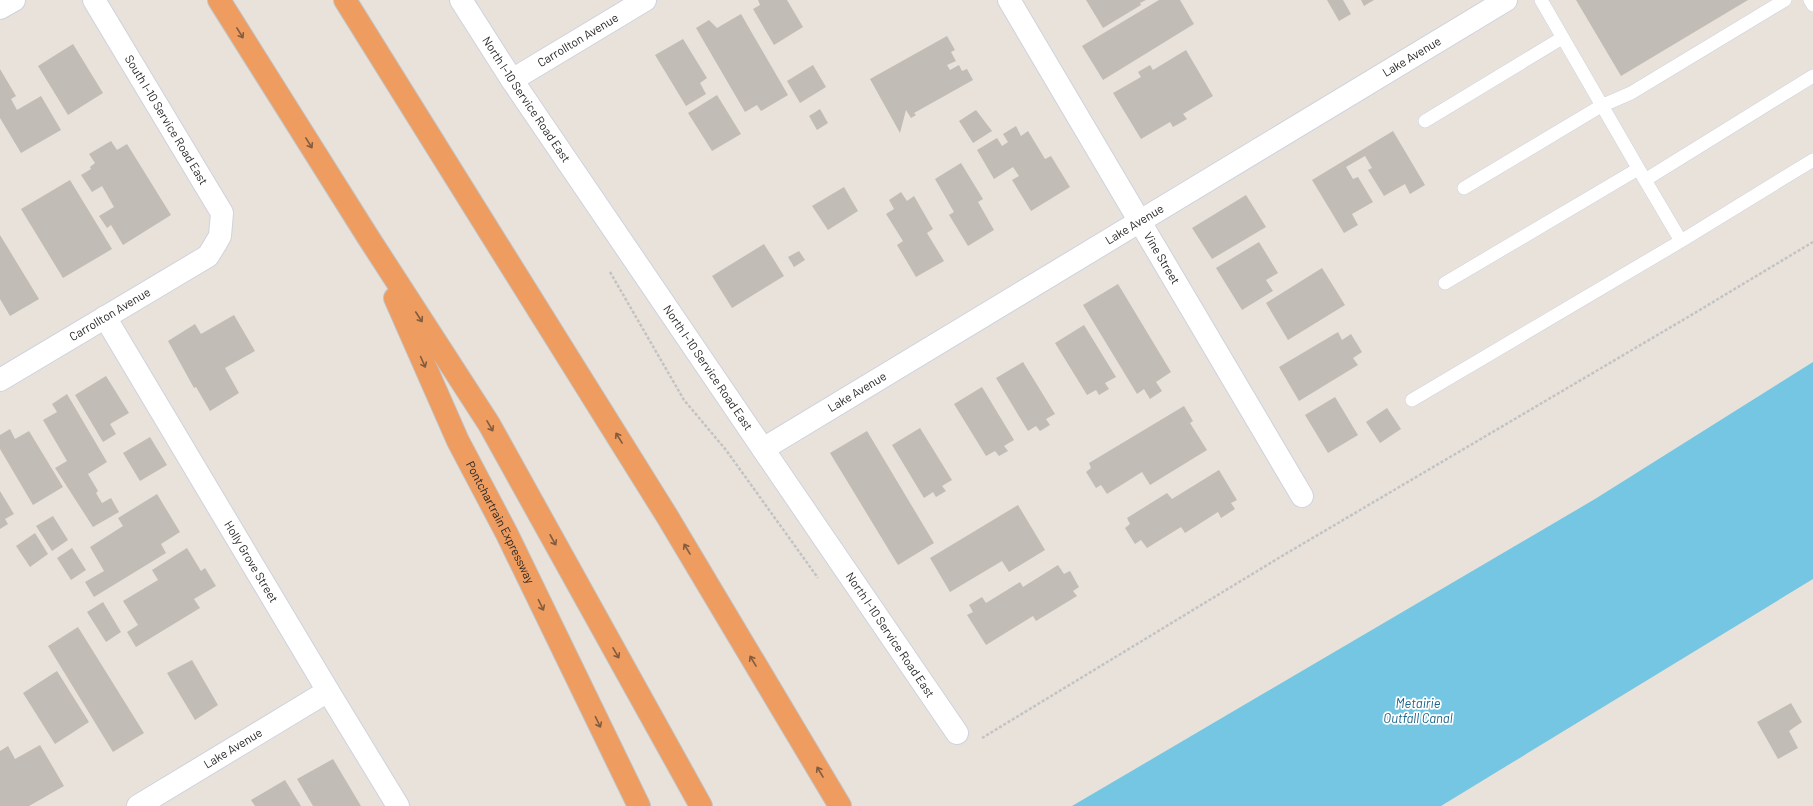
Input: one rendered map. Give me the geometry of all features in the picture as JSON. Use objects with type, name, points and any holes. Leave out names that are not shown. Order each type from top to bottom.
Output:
[{"type":"highway","points":[[219,0],[368,237],[489,424],[701,806]]},
{"type":"highway","points":[[345,0],[667,516],[840,806]]},
{"type":"highway","name":"Pontchartrain Expressway","points":[[368,237],[458,441],[507,534],[639,806]]},
{"type":"street","points":[[0,8],[14,0]]},
{"type":"street","name":"South I-10 Service Road East","points":[[94,0],[222,213],[220,236],[216,243]]},
{"type":"street","name":"North I-10 Service Road East","points":[[461,0],[512,80],[763,448],[967,738]]},
{"type":"street","name":"Carrollton Avenue","points":[[512,80],[645,0]]},
{"type":"street","name":"Vine Street","points":[[1009,0],[1302,496]]},
{"type":"street","name":"Lake Avenue","points":[[763,448],[1506,0]]},
{"type":"street","name":"Carrollton Avenue","points":[[0,380],[208,256],[216,243]]},
{"type":"street","name":"Holly Grove Street","points":[[104,317],[398,806]]},
{"type":"street","name":"Lake Avenue","points":[[138,806],[328,691]]},
{"type":"lane","points":[[1540,0],[1681,241]]},
{"type":"lane","points":[[1464,188],[1601,106],[1631,93],[1785,0]]},
{"type":"lane","points":[[1810,0],[1813,6]]},
{"type":"lane","points":[[1425,121],[1562,38]]},
{"type":"lane","points":[[1445,283],[1813,76]]},
{"type":"lane","points":[[1412,400],[1681,241],[1813,160]]},
{"type":"path","points":[[967,738],[1668,330],[1813,242]]},
{"type":"water","name":"Metairie Outfall Canal","points":[[1813,362],[1813,579],[1441,806],[1072,806],[1595,499]]},
{"type":"building","points":[[758,0],[787,0],[803,27],[774,45],[753,9],[760,5]]},
{"type":"building","points":[[1086,0],[1146,0],[1140,3],[1141,5],[1103,28]]},
{"type":"building","points":[[1159,0],[1180,0],[1194,24],[1103,80],[1082,46]]},
{"type":"building","points":[[1327,0],[1343,0],[1351,14],[1339,21]]},
{"type":"building","points":[[1361,0],[1374,0],[1364,6]]},
{"type":"building","points":[[1576,0],[1748,0],[1621,76]]},
{"type":"building","points":[[741,14],[788,95],[761,111],[757,105],[745,112],[696,28],[709,20],[717,28]]},
{"type":"building","points":[[947,36],[955,50],[951,52],[956,61],[947,65],[950,70],[959,65],[962,71],[967,69],[973,80],[914,113],[916,115],[911,118],[906,110],[900,133],[870,79]]},
{"type":"building","points":[[683,39],[707,78],[700,83],[706,94],[686,106],[655,55]]},
{"type":"building","points":[[73,44],[103,93],[68,115],[38,66]]},
{"type":"building","points":[[1186,50],[1213,96],[1183,114],[1187,119],[1173,127],[1170,122],[1141,139],[1113,93],[1141,77],[1138,72],[1150,65],[1153,70]]},
{"type":"building","points":[[813,65],[826,87],[800,103],[787,81]]},
{"type":"building","points":[[0,69],[16,96],[11,99],[17,110],[41,96],[61,130],[21,153],[0,118]]},
{"type":"building","points":[[717,95],[741,134],[712,151],[688,113]]},
{"type":"building","points":[[820,109],[828,123],[817,130],[809,116]]},
{"type":"building","points":[[976,110],[992,131],[973,143],[959,121]]},
{"type":"building","points":[[1016,126],[1021,136],[1028,131],[1045,159],[1051,156],[1070,187],[1031,211],[1012,180],[1019,176],[1013,167],[994,179],[977,150],[997,138],[1002,146],[1008,142],[1003,134]]},
{"type":"building","points":[[1393,131],[1425,185],[1410,194],[1405,184],[1384,196],[1368,170],[1372,168],[1365,156],[1346,167],[1353,179],[1358,177],[1373,202],[1352,214],[1358,225],[1344,233],[1312,180]]},
{"type":"building","points":[[111,141],[117,150],[127,144],[171,215],[123,245],[111,225],[107,228],[99,216],[114,207],[102,186],[92,192],[81,175],[91,169],[90,167],[95,163],[89,154]]},
{"type":"building","points":[[961,163],[983,199],[978,202],[994,230],[968,246],[949,215],[954,212],[935,179]]},
{"type":"building","points":[[70,180],[112,249],[63,278],[21,209]]},
{"type":"building","points":[[844,187],[858,211],[828,230],[812,206]]},
{"type":"building","points":[[901,192],[907,201],[914,196],[933,229],[927,233],[944,261],[916,277],[897,245],[903,241],[886,214],[894,209],[889,200]]},
{"type":"building","points":[[1246,195],[1266,227],[1212,259],[1192,228]]},
{"type":"building","points":[[0,235],[39,299],[10,316],[0,299]]},
{"type":"building","points":[[1259,242],[1278,273],[1266,280],[1273,291],[1242,310],[1216,268]]},
{"type":"building","points":[[764,244],[784,276],[732,308],[712,276]]},
{"type":"building","points":[[799,251],[805,260],[794,267],[788,257]]},
{"type":"building","points":[[1322,268],[1345,305],[1288,340],[1266,303]]},
{"type":"building","points":[[1118,284],[1171,372],[1156,382],[1162,391],[1150,399],[1144,389],[1137,394],[1083,305]]},
{"type":"building","points":[[234,315],[255,351],[225,368],[239,393],[210,411],[196,387],[194,388],[168,341],[195,324],[201,334]]},
{"type":"building","points":[[1084,325],[1116,377],[1105,383],[1109,389],[1099,395],[1096,390],[1087,395],[1055,343]]},
{"type":"building","points":[[1338,332],[1342,340],[1351,334],[1362,352],[1353,358],[1358,365],[1299,401],[1279,367]]},
{"type":"building","points":[[1023,362],[1055,414],[1046,419],[1050,425],[1040,431],[1036,426],[1028,431],[996,378]]},
{"type":"building","points":[[106,376],[129,413],[110,424],[116,434],[103,442],[75,395]]},
{"type":"building","points":[[982,387],[1014,440],[1004,446],[1008,451],[999,456],[995,451],[986,456],[954,404]]},
{"type":"building","points":[[67,394],[107,462],[88,474],[98,491],[96,493],[102,503],[111,498],[119,512],[93,527],[55,468],[67,461],[43,420],[57,412],[52,404]]},
{"type":"building","points":[[1335,397],[1358,435],[1328,453],[1305,415]]},
{"type":"building","points":[[1184,406],[1193,421],[1190,423],[1207,450],[1150,485],[1142,472],[1107,494],[1101,485],[1096,488],[1086,472],[1091,468],[1089,463]]},
{"type":"building","points":[[1387,408],[1401,429],[1380,443],[1366,422]]},
{"type":"building","points":[[920,428],[952,480],[942,486],[946,491],[936,497],[933,492],[924,498],[892,445]]},
{"type":"building","points":[[10,429],[15,439],[29,431],[63,487],[33,505],[0,449],[0,435]]},
{"type":"building","points":[[867,431],[934,543],[898,565],[830,453]]},
{"type":"building","points":[[150,437],[167,465],[140,481],[123,453]]},
{"type":"building","points":[[1219,470],[1237,500],[1231,503],[1235,509],[1221,518],[1218,512],[1185,533],[1181,527],[1147,548],[1141,540],[1135,544],[1125,528],[1130,524],[1127,518],[1167,493],[1172,499]]},
{"type":"building","points":[[0,491],[14,514],[5,519],[8,524],[0,529]]},
{"type":"building","points":[[157,494],[180,532],[161,544],[166,553],[94,597],[85,582],[104,571],[90,547],[123,526],[118,518]]},
{"type":"building","points":[[1018,505],[1045,550],[1009,572],[1002,561],[950,592],[930,558]]},
{"type":"building","points":[[53,516],[68,540],[52,551],[36,526]]},
{"type":"building","points":[[35,533],[48,554],[30,567],[16,546]]},
{"type":"building","points":[[72,548],[86,570],[71,580],[57,558]]},
{"type":"building","points":[[187,548],[201,571],[205,568],[216,586],[194,599],[200,608],[136,647],[127,632],[138,625],[123,601],[158,580],[152,570]]},
{"type":"building","points":[[1058,565],[1064,574],[1070,571],[1079,587],[1073,591],[1077,596],[1036,621],[1033,616],[986,645],[967,615],[973,612],[969,605],[982,597],[986,603],[1020,582],[1023,587]]},
{"type":"building","points":[[103,602],[121,632],[106,642],[87,612]]},
{"type":"building","points":[[78,627],[144,733],[113,752],[48,646]]},
{"type":"building","points":[[192,660],[218,705],[195,720],[167,673]]},
{"type":"building","points":[[57,671],[89,722],[55,744],[23,693]]},
{"type":"building","points":[[1791,703],[1802,722],[1789,731],[1798,748],[1778,759],[1757,722]]},
{"type":"building","points":[[40,745],[64,786],[29,806],[0,806],[0,751],[8,746],[15,759]]},
{"type":"building","points":[[333,759],[361,806],[313,806],[297,779]]},
{"type":"building","points":[[285,780],[301,806],[255,806],[251,800]]}]
